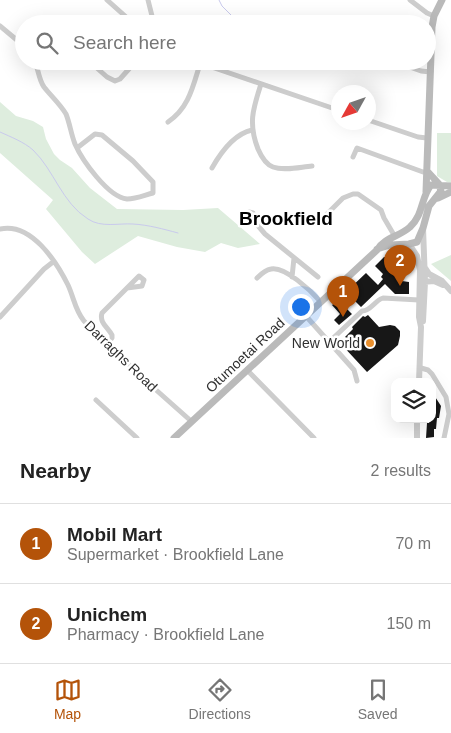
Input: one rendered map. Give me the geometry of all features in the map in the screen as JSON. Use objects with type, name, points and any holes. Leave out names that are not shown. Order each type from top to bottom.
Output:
[{"type":"main road","points":[[434,15],[442,0]]},
{"type":"main road","points":[[428,172],[439,184],[441,191],[427,210],[423,228],[417,242],[409,244],[407,236],[410,227],[420,212],[426,192],[430,72]]},
{"type":"main road","points":[[426,192],[432,185],[451,186]]},
{"type":"main road","points":[[434,200],[451,192]]},
{"type":"main road","name":"Otumoetai Road","points":[[174,438],[377,250],[385,240],[410,227]]},
{"type":"main road","name":"Otumoetai Road","points":[[377,250],[395,244],[409,244]]},
{"type":"street","points":[[106,0],[124,15]]},
{"type":"street","points":[[148,0],[152,15]]},
{"type":"street","points":[[410,0],[432,15]]},
{"type":"street","points":[[0,26],[15,38]]},
{"type":"street","points":[[38,70],[42,84],[66,115],[77,148],[109,190],[118,196],[129,199],[154,193],[153,182],[100,134],[95,134],[77,148]]},
{"type":"street","points":[[99,70],[115,81],[120,79],[128,70]]},
{"type":"street","points":[[168,122],[178,116],[186,105],[198,70]]},
{"type":"street","points":[[218,70],[331,108]]},
{"type":"street","points":[[418,70],[430,72]]},
{"type":"street","points":[[261,84],[253,111],[252,130],[261,155],[270,166],[284,168],[312,166]]},
{"type":"street","points":[[376,123],[418,137],[428,138]]},
{"type":"street","points":[[212,168],[237,135],[252,130]]},
{"type":"street","points":[[353,156],[357,148],[428,172]]},
{"type":"street","points":[[325,216],[343,198],[358,194],[381,210],[394,236]]},
{"type":"street","points":[[253,220],[265,234],[318,278]]},
{"type":"street","name":"Darraghs Road","points":[[0,229],[12,228],[31,236],[41,244],[66,282],[80,315],[107,344],[191,421]]},
{"type":"street","points":[[421,327],[424,318],[425,278],[423,228]]},
{"type":"street","points":[[409,244],[417,256],[425,278],[419,300],[421,327],[420,378]]},
{"type":"street","points":[[292,277],[294,258]]},
{"type":"street","points":[[0,317],[44,269],[53,262]]},
{"type":"street","points":[[257,278],[272,268],[283,271],[320,301]]},
{"type":"street","points":[[425,278],[449,289]]},
{"type":"street","points":[[107,344],[113,336],[102,322],[102,313],[127,288]]},
{"type":"street","points":[[329,342],[362,311],[367,311],[383,298],[419,300]]},
{"type":"street","points":[[305,316],[354,370],[356,381]]},
{"type":"street","points":[[421,368],[428,370],[432,374],[446,398],[449,414],[444,438]]},
{"type":"street","points":[[247,370],[314,438]]},
{"type":"street","points":[[96,400],[137,438]]},
{"type":"street","points":[[417,438],[418,423]]},
{"type":"green space","points":[[0,102],[16,116],[33,121],[43,127],[46,139],[54,154],[72,168],[90,188],[117,209],[183,210],[218,208],[260,244],[238,248],[221,243],[205,252],[177,247],[138,236],[95,264],[82,252],[46,209],[53,200],[0,153]]},
{"type":"green space","points":[[437,133],[451,133],[451,183],[437,176]]},
{"type":"green space","points":[[451,255],[451,281],[431,264]]},
{"type":"building","points":[[384,257],[388,257],[399,268],[394,273],[402,281],[409,282],[409,294],[395,294],[385,284],[361,307],[346,292],[366,273],[378,285],[383,279],[381,277],[383,274],[375,266]]},
{"type":"building","points":[[336,302],[344,310],[346,308],[352,314],[339,325],[334,320],[340,314],[332,305]]},
{"type":"building","name":"New World","points":[[368,315],[379,327],[395,326],[400,331],[400,336],[398,345],[367,372],[341,344],[347,339],[345,337],[353,329],[352,327],[363,316]]},
{"type":"building","points":[[436,398],[441,406],[436,429],[434,429],[434,437],[426,438],[427,423],[436,423]]},
{"type":"waterway","points":[[219,0],[231,15]]},
{"type":"waterway","points":[[0,132],[22,142],[33,150],[47,167],[71,204],[93,222],[110,225],[128,224],[156,227],[178,233]]},
{"type":"place","name":"Unichem","points":[[400,286]]},
{"type":"place","name":"Mobil Mart","points":[[343,317]]},
{"type":"place","name":"New World","points":[[370,343]]},
{"type":"district","name":"Brookfield","points":[[286,218]]}]
